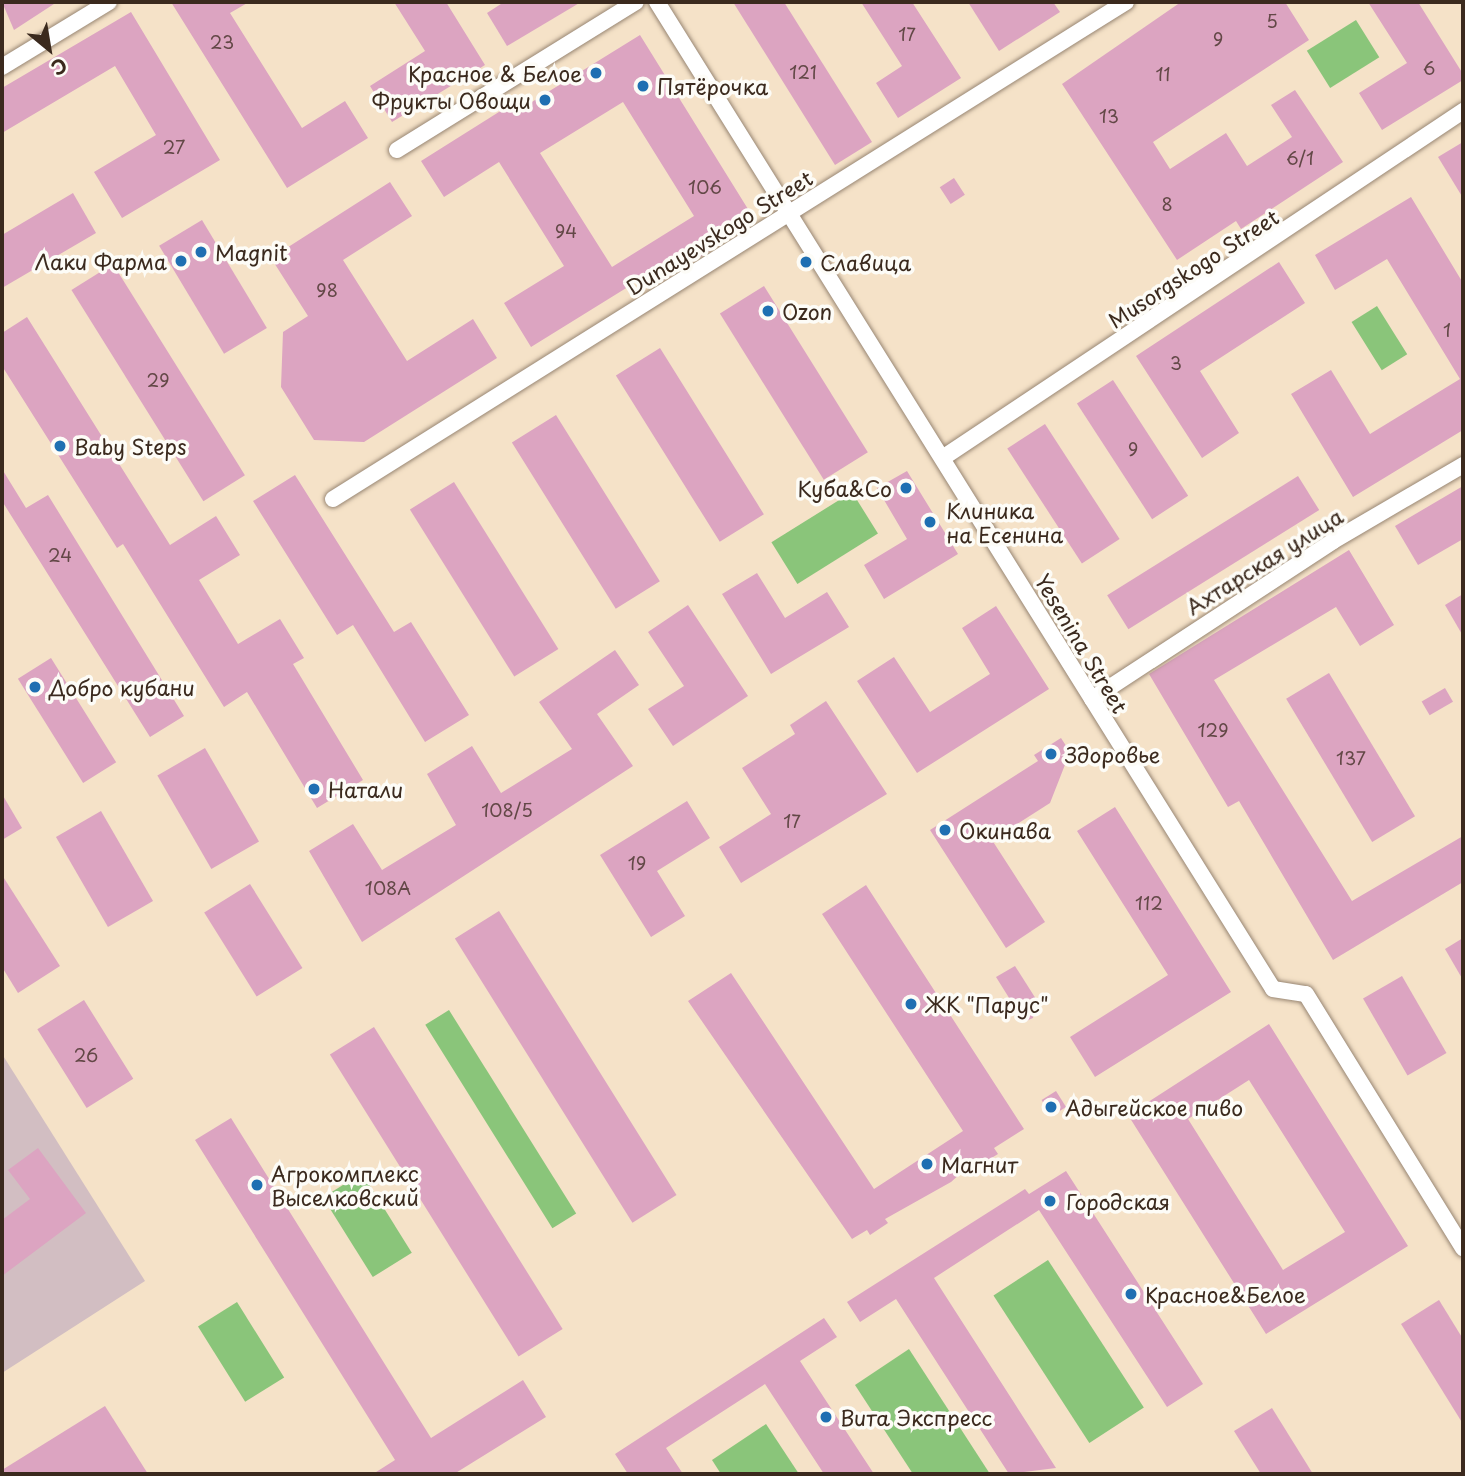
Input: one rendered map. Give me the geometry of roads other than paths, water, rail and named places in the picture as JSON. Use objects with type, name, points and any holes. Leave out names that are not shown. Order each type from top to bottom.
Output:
[{"type":"street","points":[[2,67],[109,2]]},
{"type":"street","points":[[397,150],[636,2]]},
{"type":"street","name":"Yesenina Street","points":[[657,2],[786,215],[944,457],[1273,989],[1306,995],[1463,1248]]},
{"type":"street","name":"Dunayevskogo Street","points":[[333,499],[1126,2]]},
{"type":"street","name":"Musorgskogo Street","points":[[944,457],[1463,111]]},
{"type":"street","name":"Ахтарская улица","points":[[1092,699],[1333,541],[1463,466]]},
{"type":"place","name":"Красное & Белое","points":[[596,73]]},
{"type":"place","name":"Пятёрочка","points":[[643,86]]},
{"type":"place","name":"Фрукты Овощи","points":[[545,100]]},
{"type":"place","name":"Magnit","points":[[201,252]]},
{"type":"place","name":"Лаки Фарма","points":[[181,261]]},
{"type":"place","name":"Славица","points":[[806,262]]},
{"type":"place","name":"Ozon","points":[[768,311]]},
{"type":"place","name":"Baby Steps","points":[[60,446]]},
{"type":"place","name":"Куба&Co","points":[[906,488]]},
{"type":"place","name":"Клиника на Есенина","points":[[930,522]]},
{"type":"place","name":"Добро кубани","points":[[35,687]]},
{"type":"place","name":"Здоровье","points":[[1051,754]]},
{"type":"place","name":"Натали","points":[[314,789]]},
{"type":"place","name":"Окинава","points":[[945,830]]},
{"type":"place","name":"ЖК \"Парус\"","points":[[911,1004]]},
{"type":"place","name":"Адыгейское пиво","points":[[1051,1107]]},
{"type":"place","name":"Магнит","points":[[927,1164]]},
{"type":"place","name":"Агрокомплекс Выселковский","points":[[257,1185]]},
{"type":"place","name":"Городская","points":[[1050,1201]]},
{"type":"place","name":"Красное&Белое","points":[[1131,1294]]},
{"type":"place","name":"Вита Экспресс","points":[[826,1417]]}]
